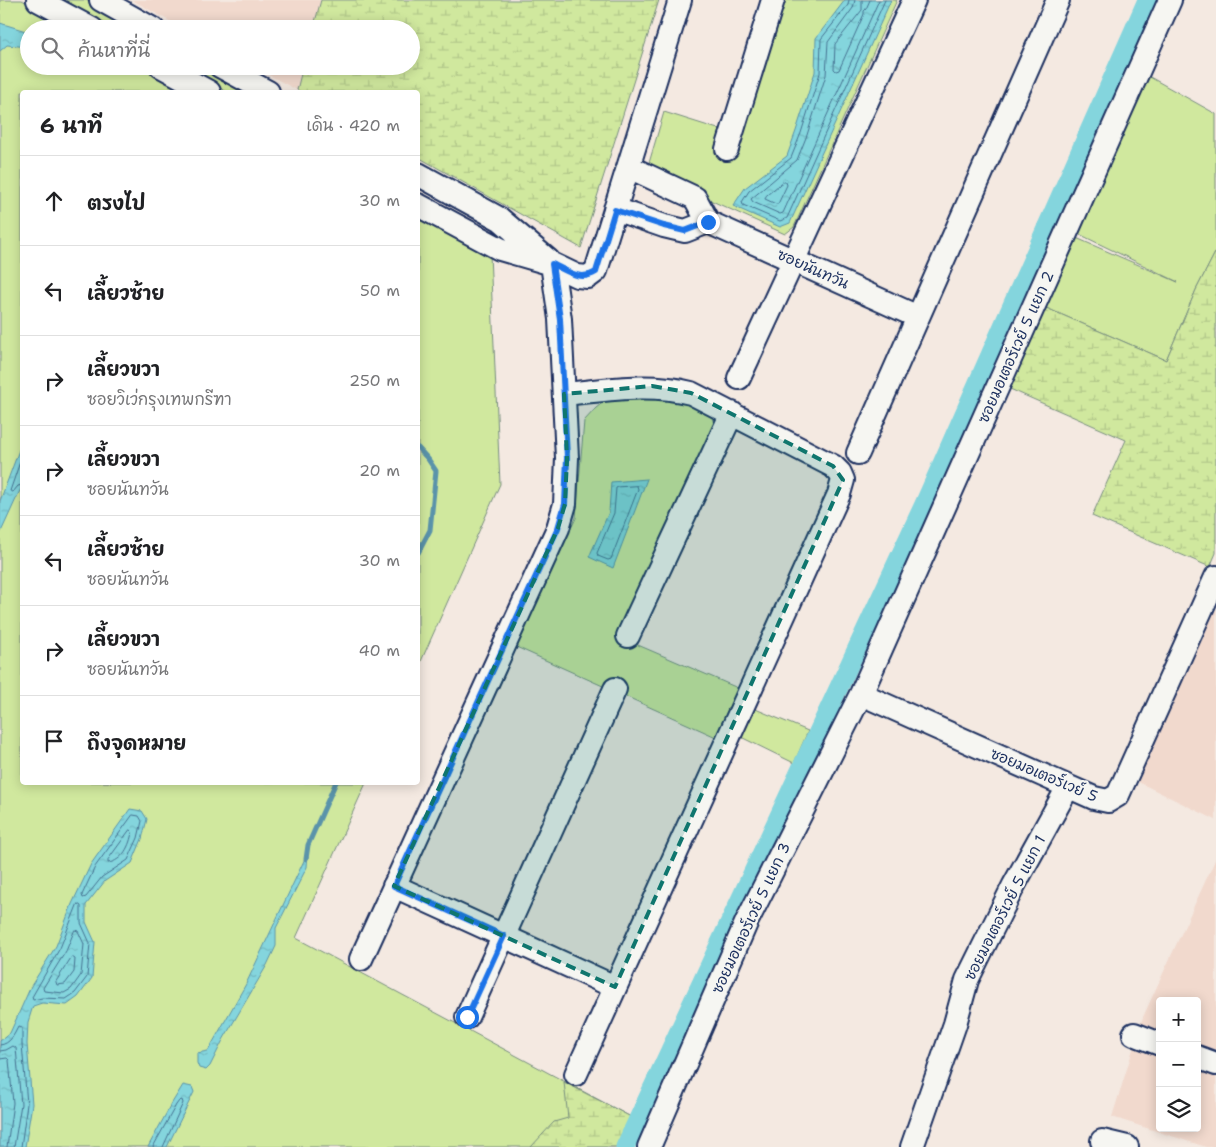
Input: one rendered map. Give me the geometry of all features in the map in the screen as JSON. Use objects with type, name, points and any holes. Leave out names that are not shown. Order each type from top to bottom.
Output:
[{"type":"street","points":[[38,0],[75,20]]},
{"type":"street","points":[[101,0],[137,20]]},
{"type":"street","points":[[420,206],[500,249],[552,264],[577,276],[588,277],[596,272],[680,0]]},
{"type":"street","points":[[727,149],[773,0]]},
{"type":"street","points":[[739,378],[914,0]]},
{"type":"street","points":[[858,453],[1058,0]]},
{"type":"street","name":"ซอยมอเตอร์เวย์ 5 แยก 2","points":[[861,694],[1170,0]]},
{"type":"street","points":[[178,75],[205,90]]},
{"type":"street","points":[[237,75],[264,90]]},
{"type":"street","points":[[615,210],[685,231],[708,222],[694,198],[629,167]]},
{"type":"street","points":[[361,959],[558,528],[565,504],[567,458],[560,319],[552,264],[500,220],[420,176]]},
{"type":"street","name":"ซอยนันทวัน","points":[[708,222],[918,317]]},
{"type":"street","points":[[564,394],[652,386],[691,393],[833,466],[840,473],[843,480],[835,503],[576,1074]]},
{"type":"street","points":[[628,636],[732,413]]},
{"type":"street","name":"ซอยมอเตอร์เวย์ 5","points":[[861,694],[1102,801],[1112,799],[1118,795],[1216,577]]},
{"type":"street","points":[[467,1017],[615,689]]},
{"type":"street","name":"ซอยมอเตอร์เวย์ 5 แยก 3","points":[[649,1147],[747,921],[861,694]]},
{"type":"street","name":"ซอยมอเตอร์เวย์ 5 แยก 1","points":[[912,1147],[955,1024],[967,980],[1010,893],[1068,786]]},
{"type":"street","points":[[394,886],[616,986]]},
{"type":"street","points":[[1134,1034],[1156,1042]]},
{"type":"street","points":[[1201,1058],[1216,1064]]},
{"type":"street","points":[[1102,1141],[1126,1147]]},
{"type":"highlighted area","points":[[652,386],[691,393],[833,466],[843,480],[615,987],[394,886],[558,528],[565,504],[567,458],[564,394]]},
{"type":"shaded area","points":[[132,0],[321,0],[315,20],[168,20]]},
{"type":"shaded area","points":[[269,75],[301,75],[297,90]]},
{"type":"shaded area","points":[[1216,594],[1216,820],[1134,780]]},
{"type":"shaded area","points":[[1216,858],[1216,1147],[1206,1147],[1159,1132],[1201,1132],[1201,997],[1156,997],[1156,1131],[1112,1117],[1143,1017]]},
{"type":"green space","points":[[0,0],[22,0],[58,20],[20,20],[20,75],[160,75],[187,90],[20,90],[20,785],[365,785],[296,938],[631,1117],[617,1147],[0,1147]]},
{"type":"green space","points":[[59,0],[88,0],[124,20],[95,20]]},
{"type":"green space","points":[[321,0],[659,0],[581,248],[420,158],[420,90],[297,90],[301,75],[420,75],[420,20],[315,20]]},
{"type":"green space","points":[[780,0],[897,0],[794,227],[785,234],[712,201],[649,163],[664,112],[737,135]]},
{"type":"green space","points":[[196,75],[224,75],[251,90],[223,90]]},
{"type":"green space","points":[[1148,76],[1216,114],[1216,251],[1196,290],[1166,360],[1044,307],[1074,237],[1178,282],[1079,234]]},
{"type":"green space","points":[[420,218],[490,254],[500,484],[420,664]]},
{"type":"green space","points":[[1216,251],[1216,553],[1210,567],[1092,516],[1126,440],[1010,389],[1044,307],[1166,360],[1196,290]]},
{"type":"green space","points":[[658,396],[709,408],[715,427],[617,636],[740,689],[753,708],[808,731],[794,763],[743,738],[716,737],[514,646],[576,518],[584,421],[605,401]]},
{"type":"green space","points":[[564,1082],[631,1117],[617,1147],[531,1147],[554,1122],[568,1118]]},
{"type":"water","points":[[845,0],[891,0],[790,223],[780,227],[733,206],[745,188],[787,156],[815,72],[816,38]]},
{"type":"water","points":[[0,23],[20,29],[20,46],[7,45],[0,51]]},
{"type":"water","points":[[20,447],[20,490],[0,534],[0,501]]},
{"type":"water","points":[[647,479],[613,568],[589,557],[609,512],[611,482]]},
{"type":"water","points":[[130,809],[142,811],[147,819],[142,839],[132,863],[105,881],[86,905],[86,922],[95,942],[92,978],[78,997],[67,1005],[42,1003],[33,1006],[28,1022],[27,1044],[32,1104],[25,1147],[0,1147],[0,1041],[10,1033],[31,986],[56,946],[72,904],[91,864]]},
{"type":"water","points":[[308,852],[307,867],[276,928],[276,946],[267,965],[210,1066],[206,1070],[199,1068],[197,1053],[208,1051],[246,984]]},
{"type":"water","points":[[183,1085],[192,1087],[194,1092],[167,1147],[148,1147],[172,1103]]},
{"type":"waterway","points":[[625,1147],[925,502],[1147,0]]},
{"type":"waterway","points":[[420,450],[436,471],[430,530],[420,549]]},
{"type":"waterway","points":[[306,859],[308,845],[335,785]]},
{"type":"route","points":[[467,1017],[504,936],[394,886],[558,528],[565,504],[567,458],[560,319],[552,264],[577,276],[588,277],[596,272],[615,210],[685,231],[708,222]]}]
